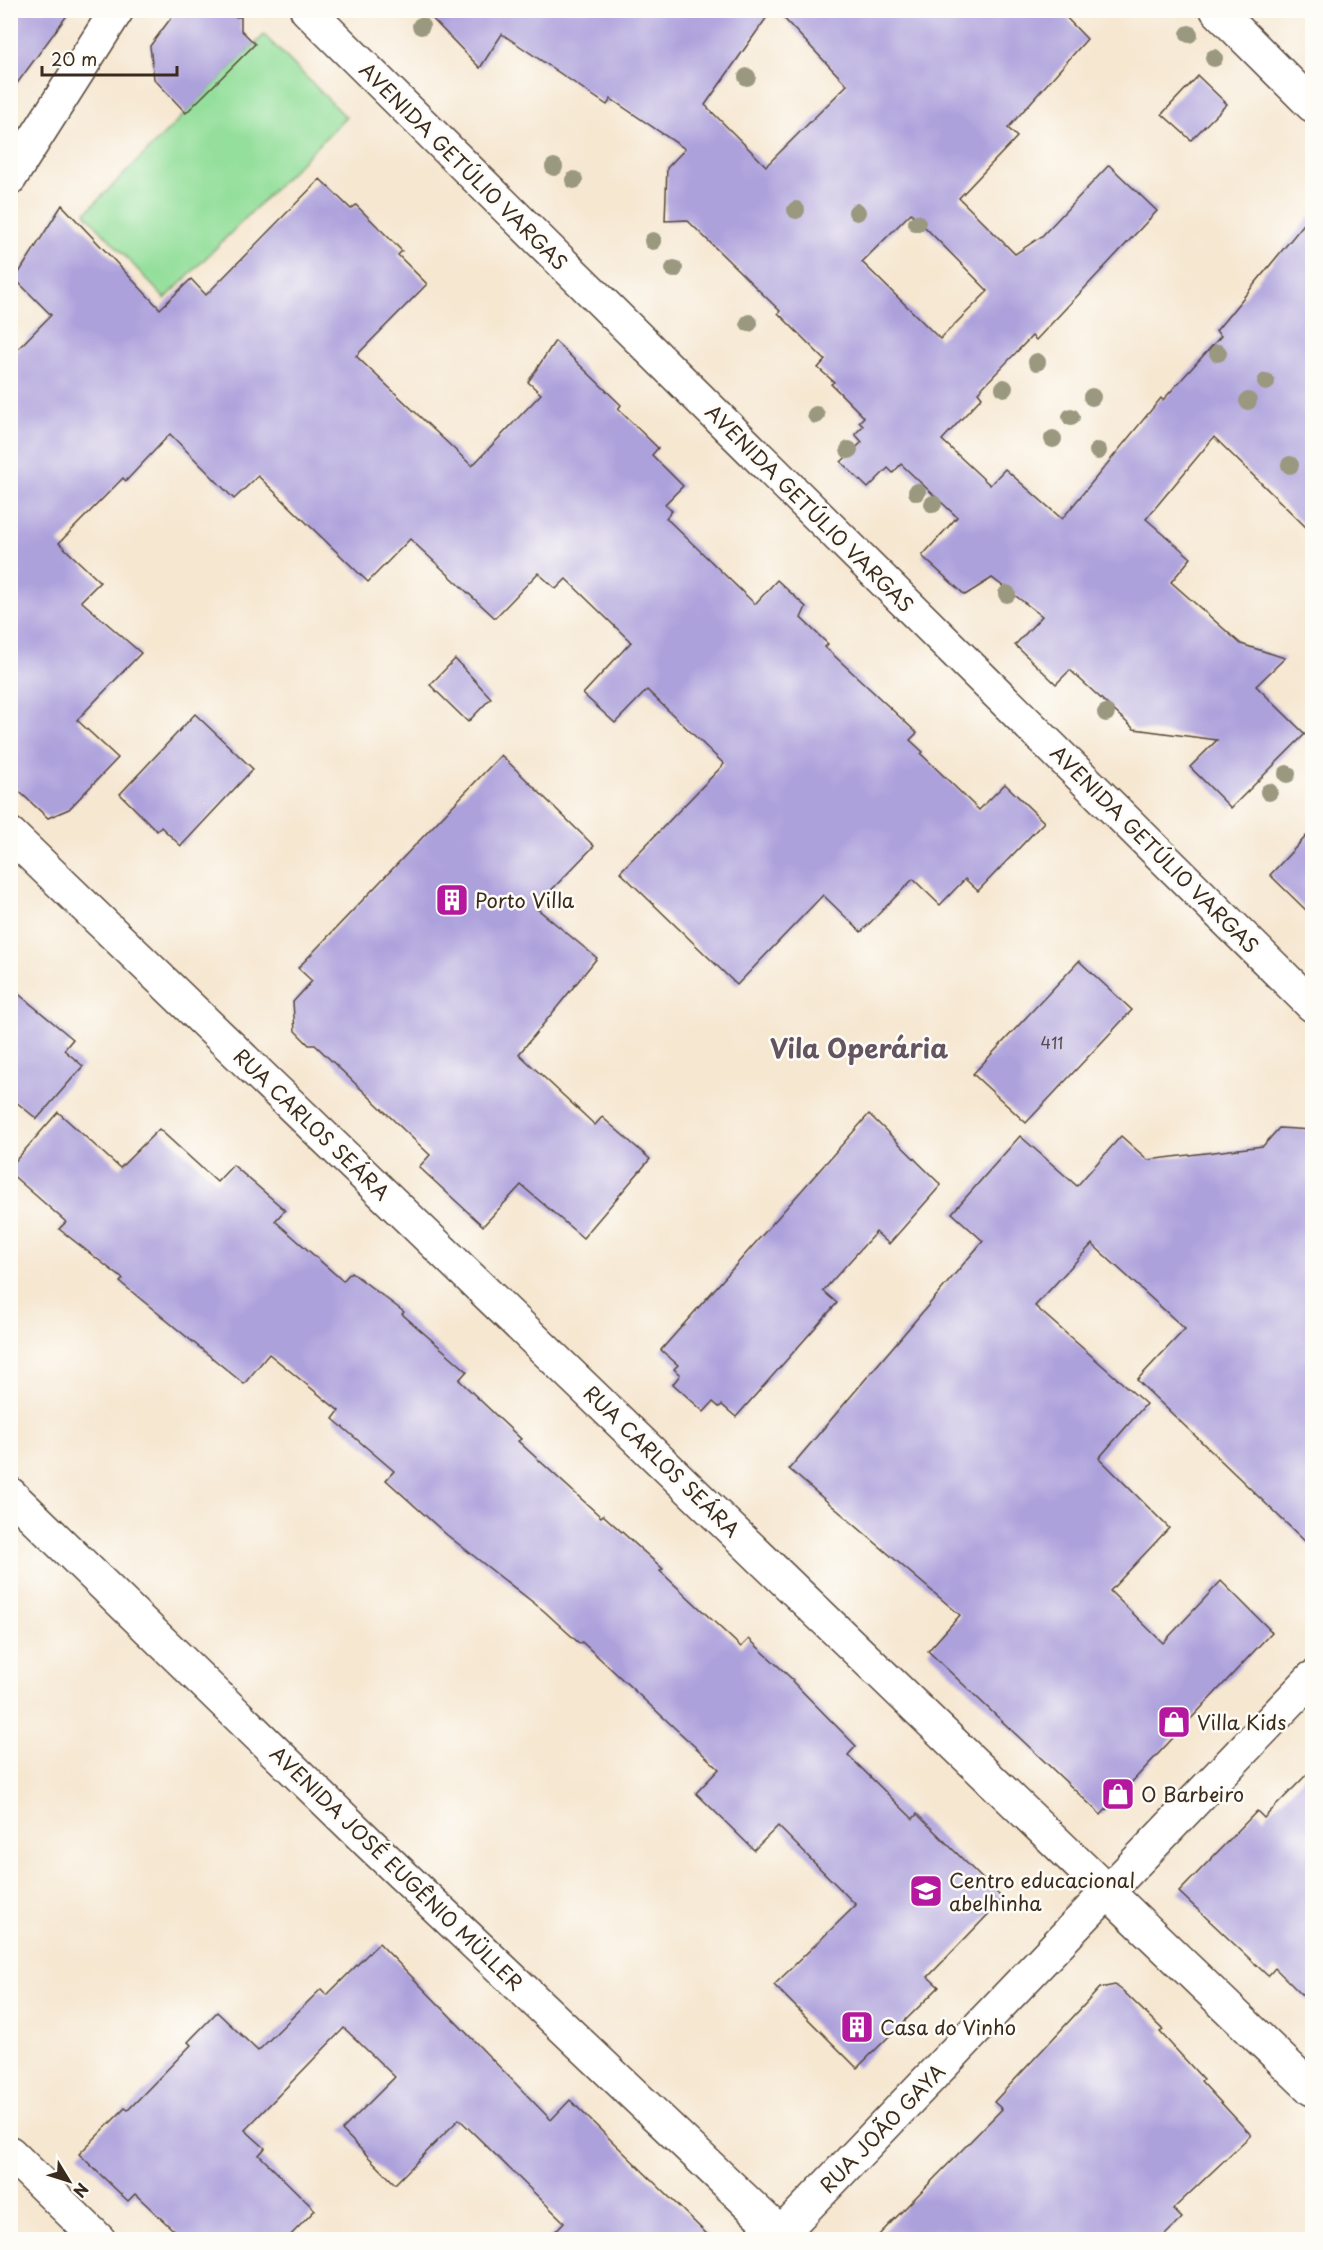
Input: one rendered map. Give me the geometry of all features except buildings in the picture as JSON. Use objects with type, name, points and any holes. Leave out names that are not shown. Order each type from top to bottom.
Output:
[{"type":"street","points":[[10,178],[117,10]]},
{"type":"street","name":"AVENIDA GETÚLIO VARGAS","points":[[307,10],[1312,1005]]},
{"type":"street","points":[[1217,10],[1312,105]]},
{"type":"street","name":"RUA CARLOS SEÁRA","points":[[10,834],[1312,2089]]},
{"type":"street","name":"AVENIDA JOSÉ EUGÊNIO MÜLLER","points":[[10,1494],[371,1845],[781,2238]]},
{"type":"street","name":"RUA JOÃO GAYA","points":[[781,2238],[1312,1678]]},
{"type":"street","points":[[10,2153],[99,2240]]},
{"type":"green space","points":[[264,35],[346,117],[165,299],[85,213]]},
{"type":"place","name":"Porto Villa","points":[[452,900]]},
{"type":"place","name":"Villa Kids","points":[[1174,1722]]},
{"type":"place","name":"O Barbeiro","points":[[1118,1794]]},
{"type":"place","name":"Centro educacional abelhinha","points":[[926,1891]]},
{"type":"place","name":"Casa do Vinho","points":[[857,2027]]},
{"type":"district","name":"Vila Operária","points":[[859,1047]]}]
